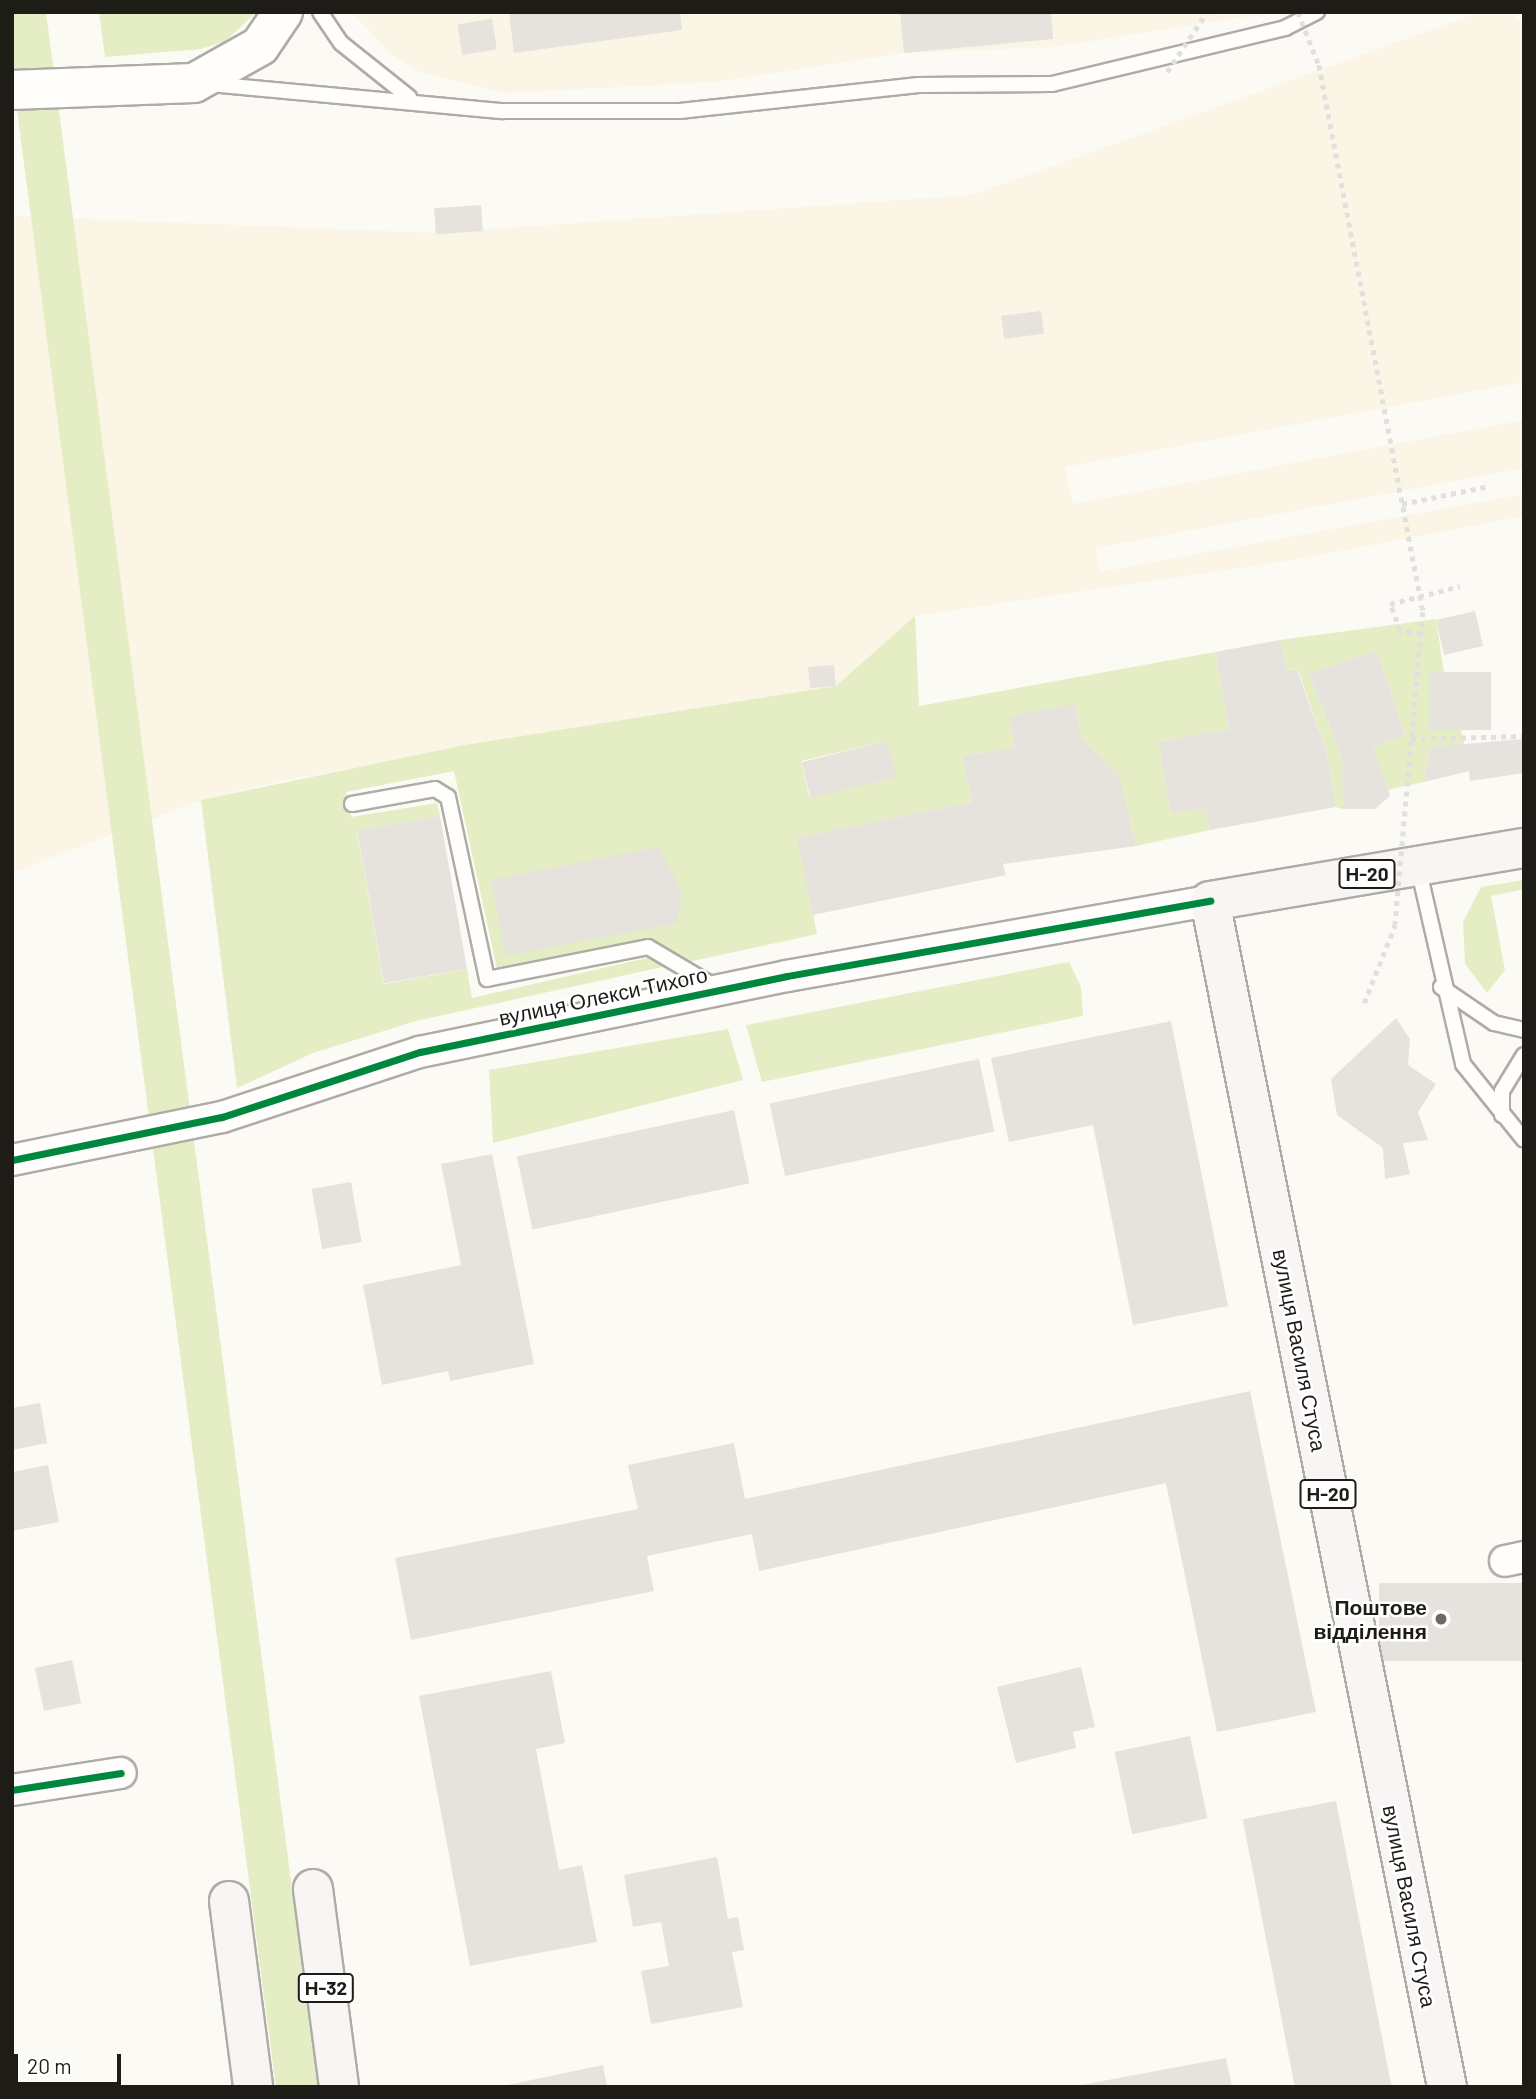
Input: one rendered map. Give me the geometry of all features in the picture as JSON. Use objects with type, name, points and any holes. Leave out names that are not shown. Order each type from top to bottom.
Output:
[{"type":"main road","points":[[12,90],[194,83],[260,46],[283,12]]},
{"type":"main road","name":"вулиця Олекси Тихого","points":[[1210,901],[1524,848]]},
{"type":"main road","name":"вулиця Василя Стуса","points":[[1210,901],[1447,2087]]},
{"type":"main road","name":"Н-32","points":[[313,1889],[339,2087]]},
{"type":"main road","points":[[229,1901],[253,2087]]},
{"type":"street","name":"вулиця Олекси Тихого","points":[[12,1160],[222,1117],[379,1062],[720,990],[1210,901]]},
{"type":"street","points":[[12,1790],[121,1773]]},
{"type":"lane","points":[[320,12],[341,43],[410,98]]},
{"type":"lane","points":[[194,83],[410,98],[503,111],[680,111],[919,85],[1052,84],[1285,28],[1317,12]]},
{"type":"lane","points":[[352,804],[435,789],[448,797],[487,979],[649,947],[720,990]]},
{"type":"lane","points":[[1417,866],[1441,987],[1463,1064],[1524,1140]]},
{"type":"lane","points":[[1441,987],[1494,1023],[1524,1030]]},
{"type":"lane","points":[[1502,1115],[1502,1091],[1524,1055]]},
{"type":"path","points":[[1167,72],[1207,12]]},
{"type":"path","points":[[1298,12],[1319,65],[1423,612],[1395,925],[1364,1003]]},
{"type":"path","points":[[1402,504],[1490,486]]},
{"type":"path","points":[[1421,634],[1400,632],[1390,604],[1460,586]]},
{"type":"path","points":[[1411,739],[1524,736]]},
{"type":"shaded area","points":[[352,12],[1275,12],[1053,47],[904,53],[716,82],[506,93],[421,73],[391,54]]},
{"type":"shaded area","points":[[1481,12],[1513,12],[1524,27],[1524,382],[1065,467],[1073,504],[1524,420],[1524,468],[1096,548],[1099,572],[1524,494],[1524,516],[1288,561],[915,616],[836,686],[290,779],[201,800],[12,873],[12,216],[434,233],[972,195]]},
{"type":"green space","points":[[12,12],[46,12],[318,2087],[276,2087],[12,72]]},
{"type":"green space","points":[[99,12],[256,12],[226,41],[201,49],[105,57]]},
{"type":"green space","points":[[915,616],[919,706],[1215,652],[1229,729],[1158,742],[1171,814],[1206,808],[1210,830],[1136,846],[1120,778],[1081,738],[1075,705],[1009,717],[1015,748],[962,756],[972,802],[798,838],[817,934],[688,962],[650,938],[497,969],[454,771],[346,792],[351,817],[437,803],[440,816],[357,831],[384,984],[467,969],[472,998],[651,957],[667,966],[416,1021],[313,1053],[237,1088],[201,800],[465,745],[836,686]],"holes":[[[887,741],[895,777],[809,796],[801,761]]]},
{"type":"green space","points":[[1436,619],[1444,672],[1429,672],[1429,730],[1461,730],[1465,748],[1430,747],[1424,782],[1387,790],[1373,747],[1405,735],[1377,651],[1309,674],[1342,757],[1343,809],[1336,807],[1327,753],[1298,670],[1286,669],[1280,640]]},
{"type":"green space","points":[[1524,880],[1524,889],[1491,896],[1505,970],[1487,993],[1465,964],[1463,922],[1481,887]]},
{"type":"green space","points":[[1069,962],[1081,987],[1083,1016],[762,1082],[746,1025]]},
{"type":"green space","points":[[728,1029],[743,1080],[493,1143],[489,1070]]},
{"type":"building","points":[[509,12],[680,12],[682,30],[514,53]]},
{"type":"building","points":[[900,12],[1051,12],[1053,39],[904,53]]},
{"type":"building","points":[[492,19],[497,50],[462,55],[457,24]]},
{"type":"building","points":[[481,205],[483,231],[436,234],[434,208]]},
{"type":"building","points":[[1041,311],[1044,334],[1004,339],[1001,316]]},
{"type":"building","points":[[1475,611],[1483,646],[1444,655],[1436,620]]},
{"type":"building","points":[[1280,640],[1286,669],[1297,670],[1327,753],[1336,807],[1210,830],[1206,808],[1171,814],[1158,742],[1229,729],[1215,652]]},
{"type":"building","points":[[1377,651],[1405,735],[1373,747],[1390,796],[1375,809],[1343,809],[1342,757],[1309,674]]},
{"type":"building","points":[[834,665],[836,686],[810,688],[808,667]]},
{"type":"building","points":[[1429,672],[1491,672],[1491,730],[1429,730]]},
{"type":"building","points":[[1075,704],[1081,738],[1120,778],[1136,846],[1003,864],[1006,875],[813,915],[797,838],[972,802],[962,756],[1015,748],[1009,717]]},
{"type":"building","points":[[1524,739],[1524,773],[1470,781],[1469,771],[1424,782],[1430,747]]},
{"type":"building","points":[[887,741],[896,777],[811,798],[802,762]]},
{"type":"building","points":[[440,816],[467,969],[384,983],[357,831]]},
{"type":"building","points":[[659,847],[682,893],[677,923],[506,956],[491,880]]},
{"type":"building","points":[[1396,1018],[1410,1039],[1408,1065],[1436,1084],[1418,1112],[1428,1140],[1403,1143],[1410,1174],[1385,1179],[1383,1148],[1337,1115],[1331,1079]]},
{"type":"building","points":[[1171,1021],[1228,1306],[1133,1325],[1093,1125],[1009,1142],[991,1058]]},
{"type":"building","points":[[979,1059],[994,1131],[785,1176],[770,1103]]},
{"type":"building","points":[[734,1110],[750,1183],[532,1230],[517,1156]]},
{"type":"building","points":[[492,1154],[534,1364],[450,1381],[448,1371],[382,1385],[363,1285],[461,1265],[441,1164]]},
{"type":"building","points":[[351,1182],[362,1242],[322,1249],[312,1189]]},
{"type":"building","points":[[1250,1391],[1316,1712],[1217,1732],[1166,1483],[759,1571],[752,1534],[647,1556],[654,1591],[411,1640],[395,1558],[638,1509],[628,1465],[734,1443],[745,1499]]},
{"type":"building","points":[[40,1403],[47,1443],[12,1450],[12,1408]]},
{"type":"building","points":[[48,1465],[59,1522],[12,1531],[12,1472]]},
{"type":"building","points":[[1379,1583],[1524,1583],[1524,1661],[1379,1661]]},
{"type":"building","points":[[72,1660],[81,1703],[44,1711],[35,1668]]},
{"type":"building","points":[[1081,1667],[1095,1727],[1073,1732],[1076,1748],[1016,1763],[997,1687]]},
{"type":"building","points":[[551,1671],[565,1743],[536,1749],[559,1870],[582,1865],[597,1942],[470,1966],[419,1696]]},
{"type":"building","points":[[1190,1736],[1207,1818],[1132,1834],[1115,1752]]},
{"type":"building","points":[[1336,1801],[1392,2087],[1295,2087],[1243,1819]]},
{"type":"building","points":[[717,1857],[728,1919],[738,1917],[744,1950],[732,1952],[743,2007],[651,2024],[641,1971],[669,1966],[661,1922],[633,1927],[624,1875]]},
{"type":"building","points":[[1226,2058],[1232,2087],[1081,2085]]},
{"type":"building","points":[[603,2065],[607,2087],[503,2087],[503,2086]]},
{"type":"cycle path","points":[[12,1160],[222,1117],[420,1052],[787,976],[1210,901]]},
{"type":"cycle path","points":[[12,1790],[121,1773]]},
{"type":"place","name":"Поштове відділення","points":[[1441,1619]]}]
